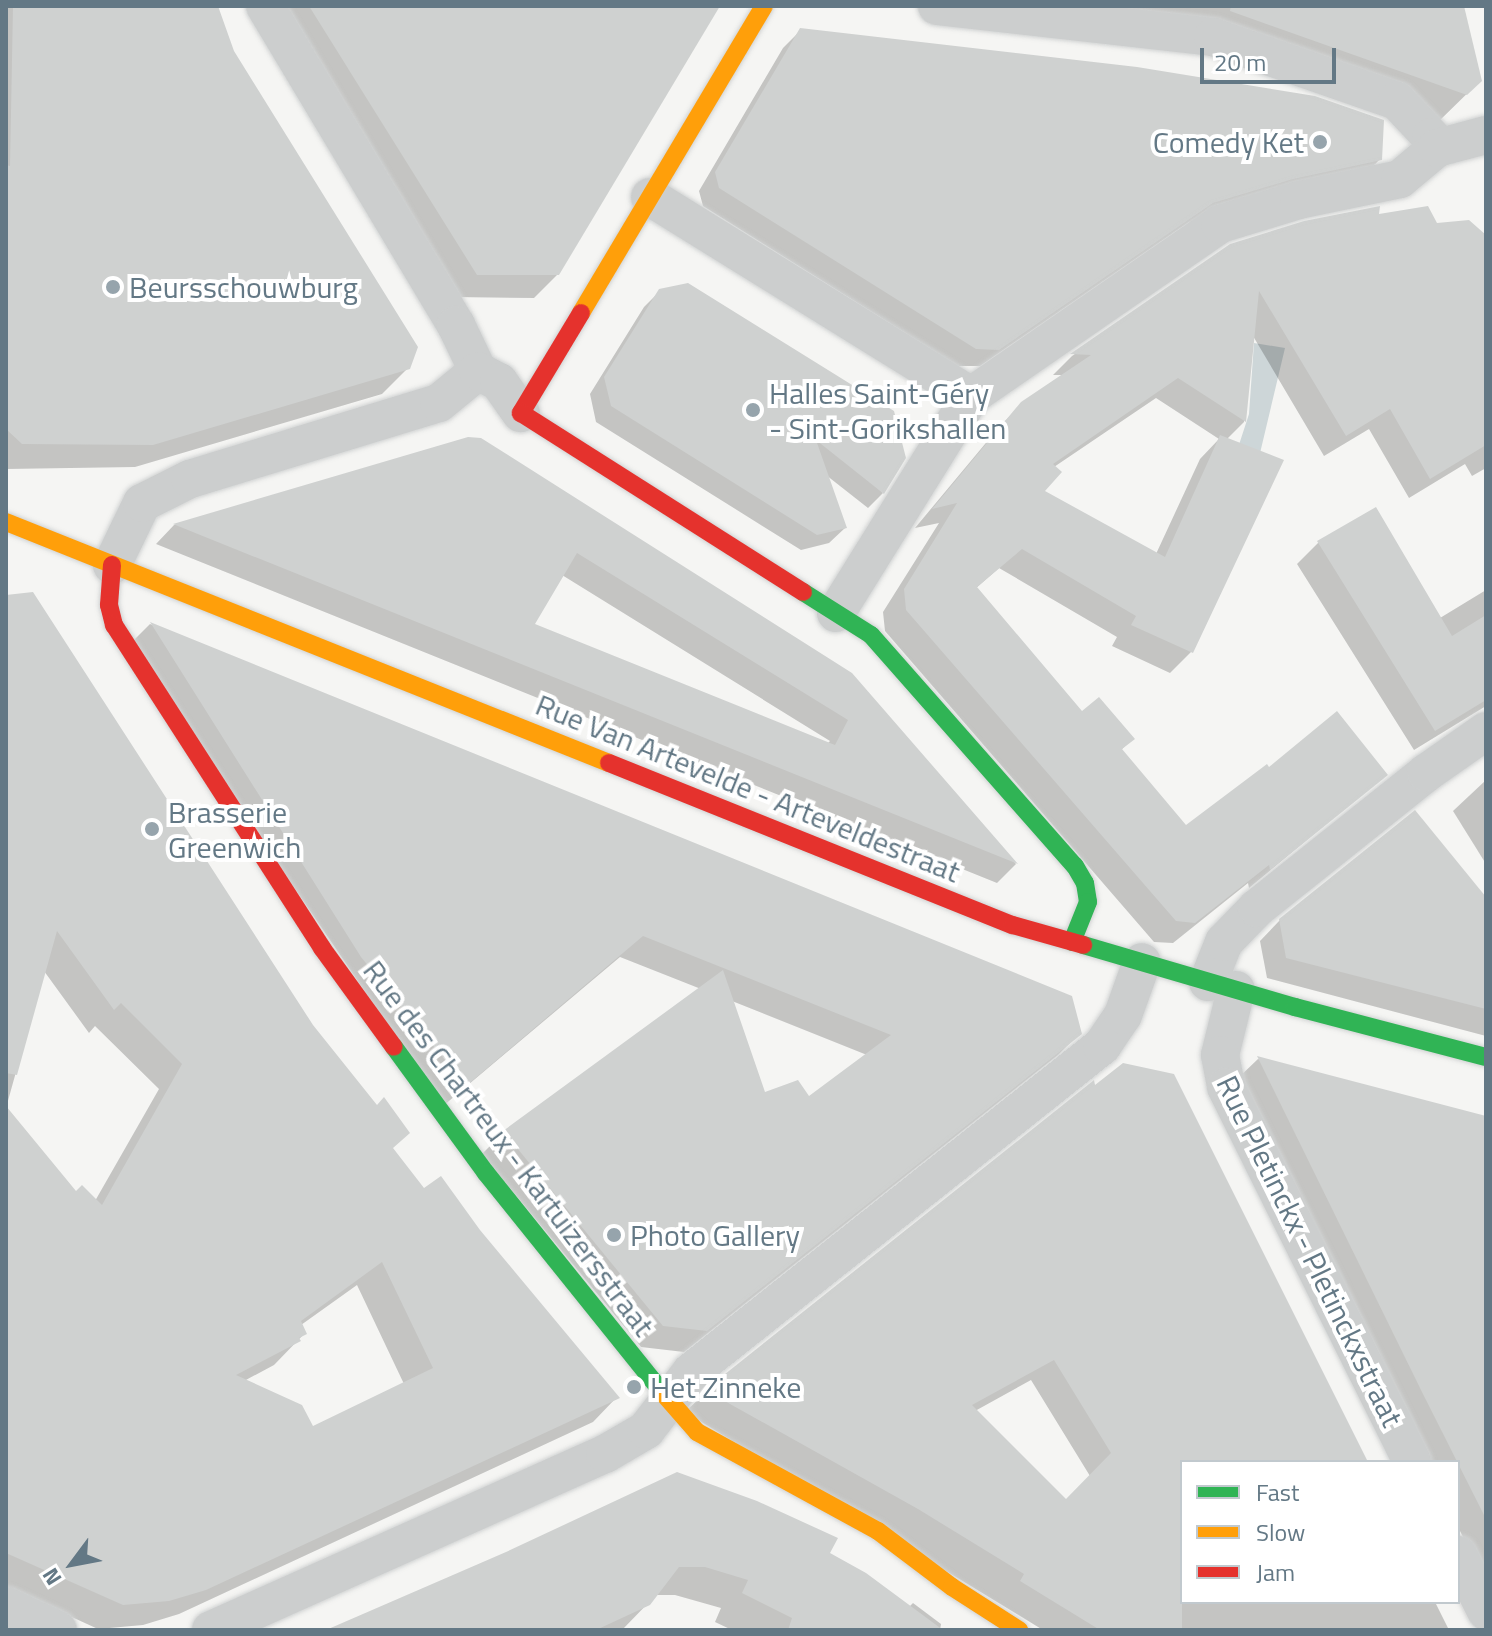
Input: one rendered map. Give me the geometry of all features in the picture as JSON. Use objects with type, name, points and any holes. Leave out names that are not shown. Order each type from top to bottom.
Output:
[{"type":"street","points":[[265,6],[456,325],[478,371],[499,382],[521,413],[871,635],[1075,866],[1085,883],[1088,902],[1072,942]]},
{"type":"street","points":[[521,413],[764,6]]},
{"type":"street","points":[[937,6],[1213,37],[1397,101],[1431,137],[1437,148]]},
{"type":"street","points":[[836,613],[971,396],[1220,224],[1299,200],[1400,179],[1437,148],[1486,135]]},
{"type":"street","points":[[650,197],[971,396]]},
{"type":"street","points":[[112,565],[142,503],[190,479],[439,403],[478,371]]},
{"type":"street","name":"Rue Van Artevelde - Arteveldestraat","points":[[6,522],[1013,925],[1222,986],[1486,1057]]},
{"type":"street","name":"Rue des Chartreux - Kartuizersstraat","points":[[112,565],[109,605],[114,625],[322,948],[486,1173],[667,1399],[697,1432],[878,1531],[998,1625]]},
{"type":"street","name":"Rue Pletinckx - Pletinckxstraat","points":[[1411,1460],[1226,1087],[1220,1055],[1224,942],[1257,908],[1426,773],[1486,731]]},
{"type":"street","points":[[211,1630],[626,1443],[646,1430],[667,1399],[691,1372],[1102,1046],[1123,1015],[1142,962]]},
{"type":"street","points":[[1460,1559],[1486,1611]]},
{"type":"shaded area","points":[[1254,343],[1285,348],[1256,470],[1234,460],[1249,414]]},
{"type":"building","points":[[13,6],[218,6],[234,51],[418,347],[410,369],[153,445],[22,444],[6,429],[6,165],[10,166]]},
{"type":"building","points":[[309,6],[720,6],[559,275],[477,275]]},
{"type":"building","points":[[1231,6],[1464,6],[1482,81],[1467,95],[1230,11]]},
{"type":"building","points":[[800,28],[1137,67],[1315,96],[1384,120],[1382,160],[1293,179],[1213,203],[999,350],[976,349],[719,188],[715,172]]},
{"type":"building","points":[[1380,206],[1379,214],[1428,206],[1437,223],[1469,220],[1486,235],[1486,445],[1430,479],[1390,409],[1346,436],[1259,291],[1246,422],[1178,378],[1053,464],[1062,472],[1045,491],[1165,557],[1220,435],[1284,460],[1193,653],[1131,625],[1136,616],[1022,549],[977,587],[1082,711],[1099,697],[1135,739],[1122,749],[1186,825],[1267,764],[1269,767],[1337,711],[1388,775],[1270,870],[1269,865],[1195,923],[1176,921],[906,610],[904,589],[957,503],[932,509],[1021,402],[1091,355],[1070,354],[1230,244],[1304,221]]},
{"type":"building","name":"Halles Saint-Géry - Sint-Gorikshallen","points":[[688,283],[894,411],[906,458],[884,494],[816,440],[847,528],[817,535],[611,406],[604,377],[659,289]]},
{"type":"building","points":[[468,437],[481,438],[852,673],[1018,864],[173,524]],"holes":[[[577,553],[848,720],[835,745],[535,624]]]},
{"type":"building","points":[[1376,507],[1452,636],[1486,615],[1486,700],[1435,731],[1317,541]]},
{"type":"building","points":[[33,592],[313,1025],[377,1105],[384,1097],[410,1133],[393,1148],[424,1188],[441,1176],[480,1230],[620,1398],[206,1590],[169,1601],[123,1605],[6,1553],[6,1106],[76,1191],[82,1185],[102,1205],[182,1064],[121,1003],[114,1010],[57,931],[17,1075],[6,1073],[6,595]],"holes":[[[382,1262],[433,1368],[313,1426],[302,1405],[236,1375],[301,1341],[299,1338],[307,1334],[301,1321]]]},
{"type":"building","points":[[150,622],[1072,996],[1082,1034],[707,1331],[663,1326],[503,1131],[723,970],[765,1092],[798,1080],[809,1096],[891,1035],[643,936],[466,1086],[361,957]]},
{"type":"building","points":[[1415,810],[1486,897],[1486,1009],[1286,958],[1279,919]]},
{"type":"building","points":[[1257,1056],[1486,1116],[1486,1519],[1460,1467],[1460,1460],[1456,1460]]},
{"type":"building","points":[[1123,1063],[1174,1074],[1367,1460],[1180,1460],[1182,1630],[1100,1630],[1020,1581],[1024,1574],[918,1509],[705,1390],[1094,1080],[1095,1085]],"holes":[[[1054,1360],[1111,1453],[1066,1499],[972,1405]]]},
{"type":"building","points":[[677,1472],[757,1501],[838,1538],[830,1553],[866,1573],[943,1630],[788,1630],[792,1618],[742,1593],[748,1580],[705,1567],[679,1567],[650,1605],[596,1630],[326,1630],[506,1552]]},
{"type":"traffic: fast","points":[[803,592],[871,635],[1075,866],[1085,883],[1088,902],[1072,942]]},
{"type":"traffic: fast","points":[[1083,945],[1295,1007],[1486,1057]]},
{"type":"traffic: fast","points":[[394,1047],[486,1173],[663,1393]]},
{"type":"traffic: slow","points":[[581,313],[764,6]]},
{"type":"traffic: slow","points":[[6,522],[609,763]]},
{"type":"traffic: slow","points":[[663,1393],[697,1432],[878,1531],[952,1587],[1019,1630]]},
{"type":"traffic: jam","points":[[581,313],[521,413],[803,592]]},
{"type":"traffic: jam","points":[[112,565],[109,605],[114,625],[322,948],[394,1047]]},
{"type":"traffic: jam","points":[[609,763],[1013,925],[1083,945]]},
{"type":"place","name":"Comedy Ket","points":[[1320,142]]},
{"type":"place","name":"Beursschouwburg","points":[[113,287]]},
{"type":"place","name":"Halles Saint-Géry - Sint-Gorikshallen","points":[[753,410]]},
{"type":"place","name":"Brasserie Greenwich","points":[[152,829]]},
{"type":"place","name":"Photo Gallery","points":[[614,1235]]},
{"type":"place","name":"Het Zinneke","points":[[634,1387]]}]
